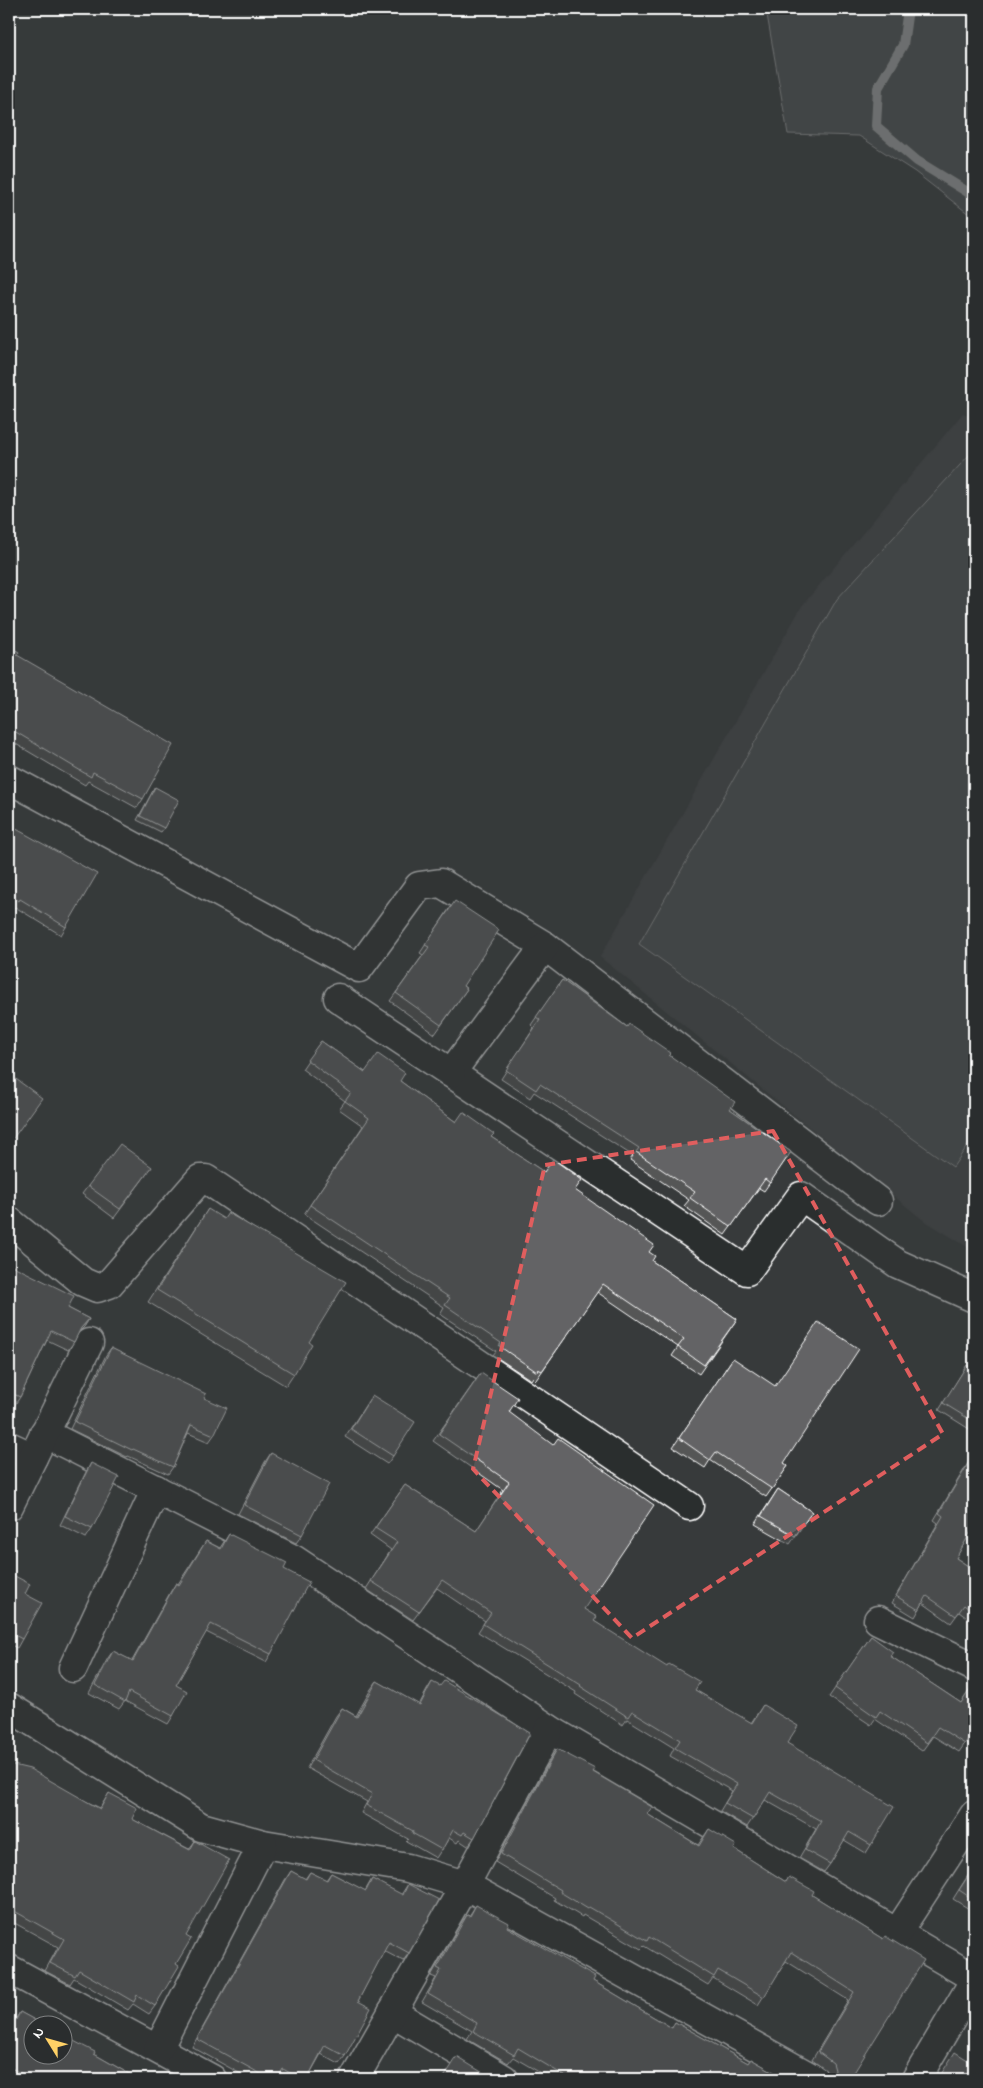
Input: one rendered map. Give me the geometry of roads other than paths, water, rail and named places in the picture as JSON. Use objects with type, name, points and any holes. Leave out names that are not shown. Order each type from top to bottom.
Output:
[{"type":"street","points":[[9,779],[359,968],[419,886],[441,883],[545,946],[878,1201]]},
{"type":"street","points":[[451,1073],[545,946]]},
{"type":"street","points":[[338,998],[747,1271],[801,1196],[898,1264],[974,1298]]},
{"type":"street","points":[[9,1220],[82,1282],[97,1288],[109,1284],[200,1179],[206,1179],[689,1506]]},
{"type":"street","points":[[9,1506],[21,1452],[44,1433],[89,1342]]},
{"type":"street","points":[[44,1433],[293,1559],[549,1729],[974,1980],[916,2079]]},
{"type":"street","points":[[73,1668],[156,1489]]},
{"type":"street","points":[[878,1620],[974,1667]]},
{"type":"street","points":[[9,1707],[201,1827],[263,1844],[408,1868],[465,1884],[814,2079]]},
{"type":"street","points":[[354,2079],[465,1884],[549,1729]]},
{"type":"street","points":[[897,1933],[974,1815]]},
{"type":"street","points":[[158,2048],[263,1844]]},
{"type":"street","points":[[9,1969],[158,2048],[212,2079]]},
{"type":"street","points":[[392,2012],[504,2079]]},
{"type":"waterway","points":[[908,9],[903,45],[878,88],[876,126],[917,161],[974,196]]}]
